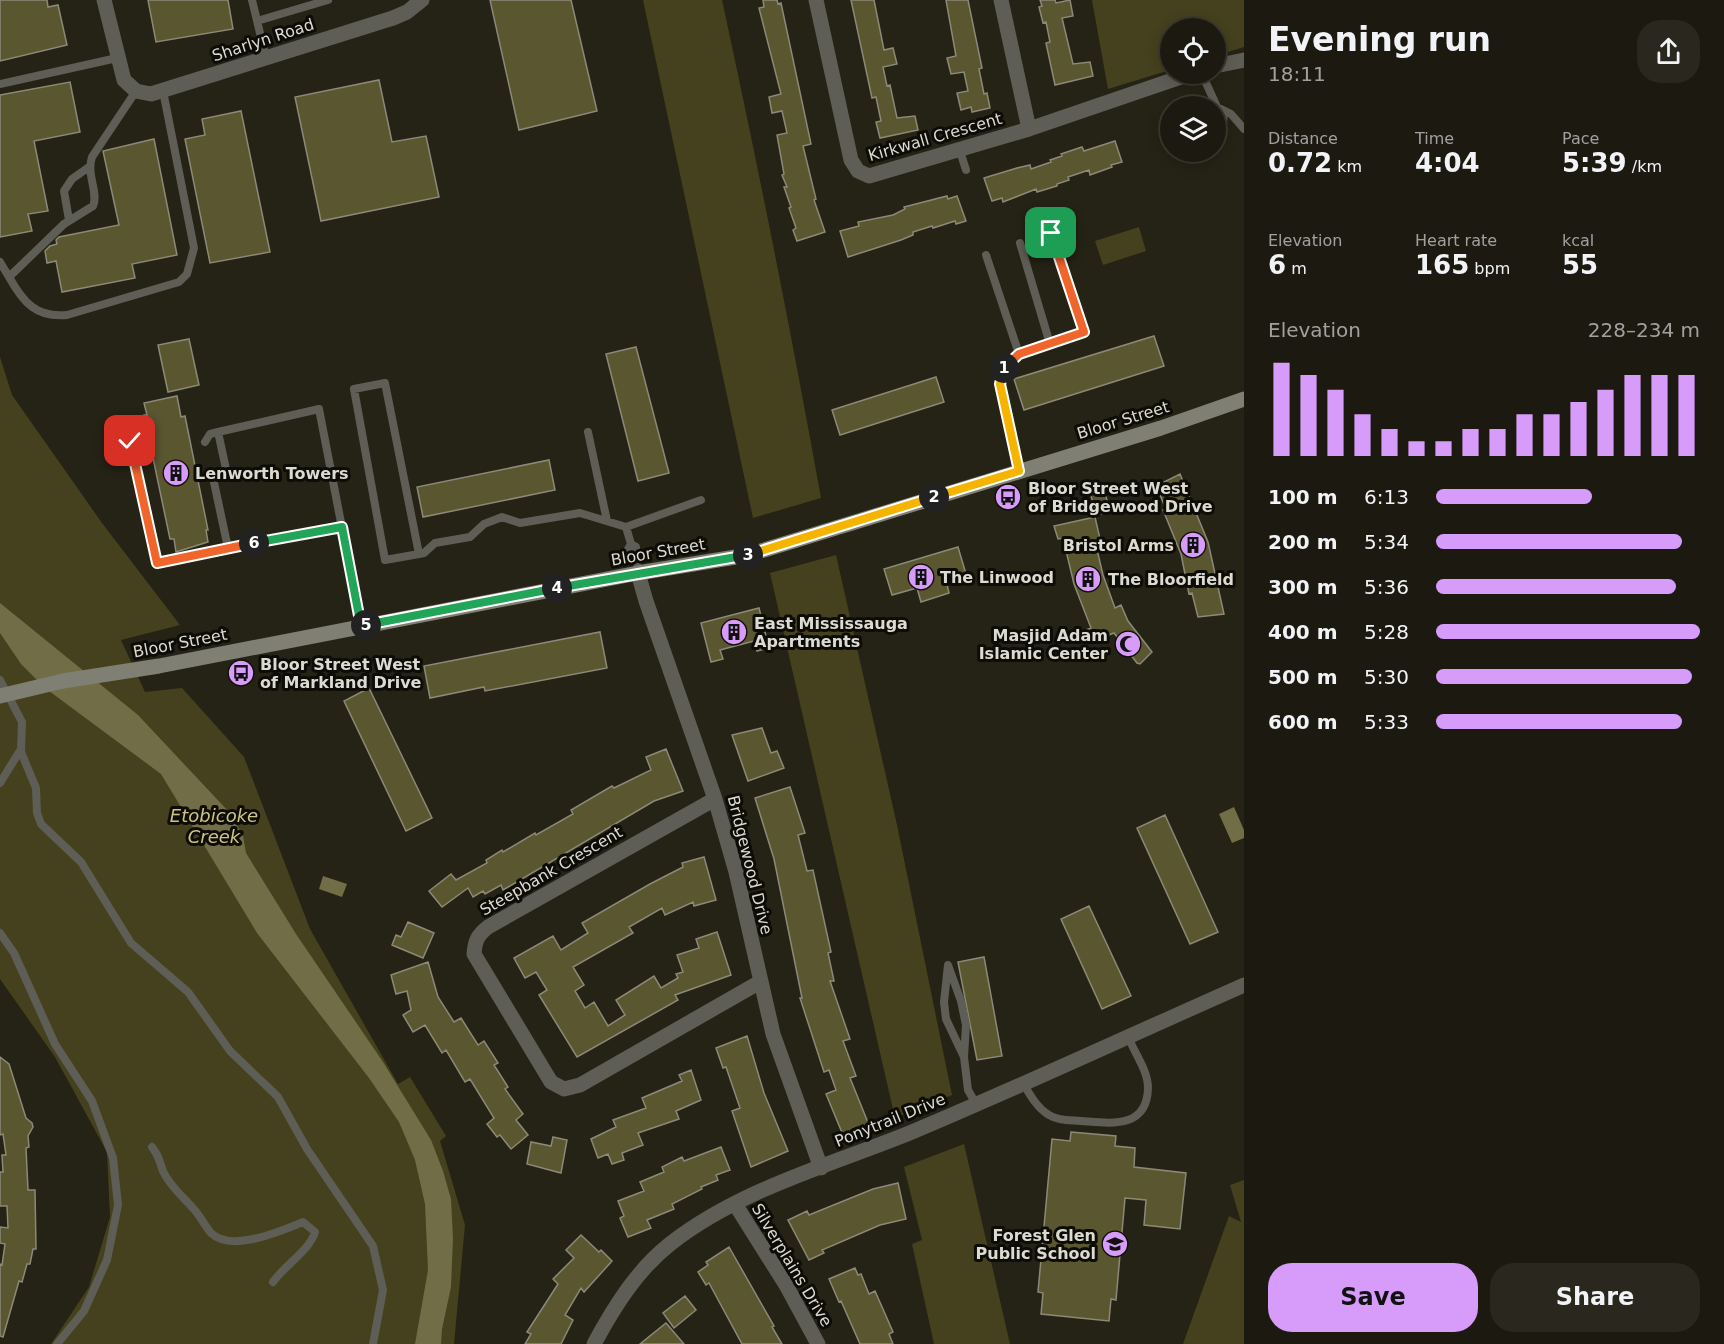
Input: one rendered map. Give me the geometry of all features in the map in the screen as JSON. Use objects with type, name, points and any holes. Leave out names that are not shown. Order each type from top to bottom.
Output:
[{"type":"main road","name":"Bloor Street","points":[[0,696],[63,681],[159,666],[361,626],[637,567],[748,555],[1244,399]]},
{"type":"street","points":[[104,0],[118,64],[127,84],[136,91]]},
{"type":"street","name":"Sharlyn Road","points":[[136,91],[151,94],[163,91],[400,15],[422,0]]},
{"type":"street","name":"Kirkwall Crescent","points":[[816,0],[850,155],[858,171],[874,176],[1029,129],[1161,84]]},
{"type":"street","points":[[1001,0],[1029,129]]},
{"type":"street","points":[[1226,64],[1244,60]]},
{"type":"street","name":"Bridgewood Drive","points":[[637,567],[650,611],[716,799],[736,872],[773,1034],[821,1168]]},
{"type":"street","name":"Steepbank Crescent","points":[[716,799],[488,927],[475,942],[474,954],[551,1082],[564,1089],[580,1085],[760,982]]},
{"type":"street","name":"Ponytrail Drive","points":[[594,1344],[625,1291],[647,1266],[670,1244],[710,1216],[775,1185],[976,1104],[1244,985]]},
{"type":"street","name":"Silverplains Drive","points":[[735,1204],[786,1285],[818,1344]]},
{"type":"lane","points":[[252,0],[266,58]]},
{"type":"lane","points":[[257,21],[328,0]]},
{"type":"lane","points":[[0,84],[118,64]]},
{"type":"lane","points":[[69,220],[64,191],[72,179],[89,167],[104,137],[136,91]]},
{"type":"lane","points":[[0,262],[19,294],[33,309],[56,316],[67,315],[179,282],[187,274],[195,248],[163,91]]},
{"type":"lane","points":[[1226,112],[1238,119],[1244,129]]},
{"type":"lane","points":[[960,151],[966,170]]},
{"type":"lane","points":[[9,277],[69,220],[95,202],[89,167]]},
{"type":"lane","points":[[1019,471],[1000,384],[1005,366],[1019,354],[1084,332],[1051,233]]},
{"type":"lane","points":[[1020,243],[1050,344]]},
{"type":"lane","points":[[986,255],[1019,354]]},
{"type":"lane","points":[[419,554],[385,383],[354,389],[385,560],[419,554],[424,553],[435,543],[470,537],[484,524],[502,517],[520,524],[580,513],[626,527],[701,500]]},
{"type":"lane","points":[[205,442],[210,434],[319,409],[361,626]]},
{"type":"lane","points":[[218,432],[226,469],[211,469],[228,548]]},
{"type":"lane","points":[[588,432],[607,521]]},
{"type":"lane","points":[[130,441],[157,563],[342,527]]},
{"type":"lane","points":[[626,527],[631,544],[636,547],[637,567]]},
{"type":"lane","points":[[0,680],[22,722],[21,752],[36,788],[40,824],[81,862],[131,943],[188,992],[230,1051],[278,1097],[307,1149],[373,1246],[383,1290],[373,1344]]},
{"type":"lane","points":[[0,783],[21,747]]},
{"type":"lane","points":[[0,933],[14,953],[55,1044],[92,1101],[113,1158],[118,1205],[107,1260],[84,1311],[57,1344]]},
{"type":"lane","points":[[964,1057],[946,1019],[944,1002],[948,965],[961,1000],[966,1025],[964,1057],[968,1090],[976,1104]]},
{"type":"lane","points":[[1023,1083],[1031,1098],[1050,1116],[1058,1119],[1120,1124],[1131,1119],[1139,1111],[1146,1101],[1148,1090],[1145,1071],[1134,1053],[1128,1036]]},
{"type":"lane","points":[[152,1147],[162,1160],[163,1171],[213,1235],[238,1243],[303,1222],[315,1232],[313,1240],[283,1268],[273,1282]]},
{"type":"shaded area","points":[[643,0],[722,0],[786,311],[821,498],[753,518]]},
{"type":"shaded area","points":[[1092,0],[1244,0],[1244,47],[1226,53],[1226,18],[1160,18],[1160,73],[1108,89]]},
{"type":"shaded area","points":[[1139,227],[1146,251],[1103,265],[1095,241]]},
{"type":"shaded area","points":[[0,357],[12,395],[102,523],[180,625],[121,640],[145,692],[182,688],[244,757],[310,929],[398,1084],[410,1077],[446,1136],[440,1141],[465,1225],[454,1344],[51,1344],[89,1287],[110,1217],[107,1152],[55,1057],[0,979]]},
{"type":"shaded area","points":[[836,555],[897,825],[952,1095],[895,1118],[770,573]]},
{"type":"shaded area","points":[[964,1144],[1010,1344],[934,1344],[912,1244],[922,1240],[904,1167]]},
{"type":"shaded area","points":[[1244,1180],[1244,1344],[1183,1344],[1229,1216],[1241,1222],[1230,1185]]},
{"type":"water","name":"Etobicoke Creek","points":[[0,603],[138,715],[229,812],[243,836],[246,853],[296,934],[383,1062],[431,1140],[451,1199],[453,1238],[451,1287],[441,1344],[415,1344],[428,1270],[425,1204],[415,1160],[399,1122],[369,1078],[257,933],[161,774],[45,688],[21,664],[0,633]]},
{"type":"water","points":[[1234,807],[1244,830],[1244,838],[1232,843],[1219,814]]},
{"type":"water","points":[[323,876],[347,884],[342,897],[319,889]]},
{"type":"building","points":[[0,0],[47,0],[48,7],[58,5],[67,45],[0,61]]},
{"type":"building","points":[[148,0],[228,0],[233,29],[156,42]]},
{"type":"building","points":[[490,0],[571,0],[597,111],[519,130]]},
{"type":"building","points":[[763,0],[777,0],[778,4],[781,3],[811,144],[803,146],[816,199],[814,200],[825,232],[797,241],[793,230],[796,228],[789,208],[791,207],[784,187],[787,187],[782,175],[784,174],[777,135],[787,133],[782,111],[772,113],[769,97],[781,94],[759,8],[764,7]]},
{"type":"building","points":[[851,0],[874,0],[884,50],[893,48],[897,64],[883,67],[887,86],[890,85],[897,118],[915,116],[918,130],[880,138],[876,122],[881,121],[876,97],[872,98]]},
{"type":"building","points":[[946,0],[968,0],[982,68],[979,69],[984,94],[987,93],[990,108],[972,112],[971,107],[961,110],[957,93],[968,91],[964,72],[951,74],[947,58],[956,56]]},
{"type":"building","points":[[1040,0],[1055,0],[1056,3],[1070,0],[1073,16],[1062,18],[1073,64],[1090,62],[1093,76],[1055,85],[1046,43],[1050,42],[1046,22],[1043,23],[1039,7],[1042,6]]},
{"type":"building","points":[[379,80],[392,142],[426,136],[439,197],[321,221],[295,97]]},
{"type":"building","points":[[70,82],[80,132],[34,141],[48,211],[28,214],[32,231],[0,237],[0,95]]},
{"type":"building","points":[[241,111],[270,252],[210,263],[185,139],[205,135],[202,119]]},
{"type":"building","points":[[154,139],[177,255],[132,264],[135,278],[62,292],[56,261],[47,263],[45,251],[57,244],[56,240],[59,237],[119,225],[103,151]]},
{"type":"building","points":[[1115,141],[1122,162],[1111,165],[1112,167],[1090,175],[1089,170],[1068,177],[1069,180],[1057,186],[1037,192],[1036,189],[1003,202],[1002,198],[992,201],[984,178],[1030,165],[1031,169],[1051,162],[1050,160],[1062,156],[1061,154],[1082,147],[1084,151]]},
{"type":"building","points":[[947,196],[948,199],[957,196],[966,221],[956,224],[955,221],[933,228],[932,226],[913,232],[913,235],[901,240],[848,257],[840,231],[859,226],[858,222],[893,215],[905,209],[904,207]]},
{"type":"building","points":[[1154,336],[1164,366],[1024,410],[1014,379]]},
{"type":"building","points":[[189,339],[199,385],[168,392],[158,345]]},
{"type":"building","points":[[636,347],[669,473],[638,481],[606,354]]},
{"type":"building","points":[[936,377],[944,402],[840,435],[832,410]]},
{"type":"building","name":"Lenworth Towers","points":[[177,396],[181,417],[185,416],[208,530],[206,530],[208,542],[176,552],[174,539],[170,539],[144,415],[147,415],[144,403]]},
{"type":"building","points":[[549,460],[555,490],[423,517],[417,487]]},
{"type":"building","name":"Bristol Arms","points":[[1180,474],[1208,542],[1224,614],[1198,617],[1192,593],[1189,594],[1181,554],[1156,486]]},
{"type":"building","points":[[1103,486],[1110,511],[1097,515],[1089,490]]},
{"type":"building","name":"The Bloorfield","points":[[1095,517],[1100,539],[1095,541],[1103,575],[1115,608],[1121,605],[1128,621],[1152,652],[1140,664],[1114,633],[1091,642],[1086,630],[1091,628],[1074,584],[1063,538],[1058,539],[1054,526]]},
{"type":"building","name":"The Linwood","points":[[958,547],[966,574],[946,580],[949,593],[921,602],[917,588],[892,595],[884,569]]},
{"type":"building","name":"East Mississauga Apartments","points":[[759,608],[769,648],[757,651],[754,641],[720,650],[723,659],[711,662],[701,623]]},
{"type":"building","points":[[600,632],[607,668],[485,691],[484,687],[430,698],[424,666]]},
{"type":"building","points":[[369,688],[432,818],[406,831],[344,701]]},
{"type":"building","points":[[762,728],[771,753],[777,751],[784,768],[748,781],[732,735]]},
{"type":"building","points":[[666,749],[683,791],[654,801],[503,890],[501,885],[485,894],[483,891],[473,897],[468,888],[442,907],[429,891],[451,874],[456,880],[487,863],[486,860],[502,850],[503,852],[573,814],[571,810],[612,786],[614,788],[651,770],[646,757]]},
{"type":"building","points":[[790,787],[805,833],[798,835],[807,871],[813,870],[831,952],[828,953],[834,981],[830,981],[850,1039],[843,1041],[856,1076],[850,1078],[869,1125],[843,1135],[826,1094],[836,1090],[829,1070],[824,1072],[800,998],[802,998],[774,859],[755,798]]},
{"type":"building","points":[[1165,815],[1218,932],[1190,944],[1137,828]]},
{"type":"building","points":[[704,857],[716,900],[694,906],[693,902],[665,915],[662,908],[629,927],[633,933],[573,967],[584,985],[575,991],[585,1008],[594,1002],[608,1026],[625,1015],[616,1000],[654,976],[661,988],[678,978],[676,974],[683,972],[677,955],[699,948],[696,939],[717,932],[731,975],[675,995],[678,1000],[577,1057],[539,995],[547,990],[536,972],[525,978],[514,958],[553,936],[561,950],[588,933],[582,923],[683,867],[682,863]]},
{"type":"building","points":[[1089,906],[1131,996],[1102,1009],[1061,919]]},
{"type":"building","points":[[408,922],[434,933],[423,958],[392,945],[396,935],[401,937]]},
{"type":"building","points":[[984,957],[1002,1056],[977,1060],[958,962]]},
{"type":"building","points":[[428,962],[438,997],[454,1022],[461,1018],[478,1045],[484,1041],[498,1063],[494,1065],[508,1087],[505,1089],[523,1114],[516,1120],[528,1135],[511,1149],[487,1124],[494,1118],[470,1079],[465,1082],[446,1050],[442,1053],[425,1025],[413,1032],[403,1015],[411,1010],[407,991],[396,994],[391,975]]},
{"type":"building","points":[[747,1036],[764,1093],[788,1151],[751,1167],[732,1111],[740,1108],[726,1067],[723,1068],[716,1048]]},
{"type":"building","points":[[0,1057],[9,1064],[26,1118],[33,1127],[28,1136],[29,1147],[26,1148],[28,1190],[35,1190],[36,1249],[33,1249],[30,1264],[27,1264],[22,1282],[19,1281],[3,1337],[0,1336],[0,1264],[2,1265],[5,1244],[0,1243],[0,1227],[8,1228],[7,1206],[0,1206],[2,1155],[6,1155],[3,1134],[0,1135]]},
{"type":"building","points":[[691,1070],[701,1100],[676,1111],[679,1119],[638,1133],[643,1145],[622,1153],[624,1160],[612,1164],[608,1154],[598,1158],[591,1139],[616,1127],[613,1120],[646,1108],[642,1098],[682,1081],[679,1075]]},
{"type":"building","points":[[1071,1132],[1116,1136],[1115,1146],[1135,1148],[1134,1167],[1186,1173],[1180,1229],[1144,1225],[1146,1200],[1125,1198],[1116,1300],[1111,1299],[1109,1321],[1041,1314],[1043,1293],[1038,1292],[1052,1139],[1070,1141]]},
{"type":"building","points":[[553,1137],[567,1140],[561,1173],[527,1164],[531,1142],[551,1146]]},
{"type":"building","points":[[721,1147],[730,1170],[716,1175],[718,1180],[672,1204],[674,1209],[647,1220],[651,1228],[628,1237],[620,1218],[624,1216],[618,1201],[644,1191],[640,1182],[664,1172],[662,1167],[682,1157],[684,1161]]},
{"type":"building","points":[[898,1183],[906,1219],[880,1225],[822,1250],[824,1253],[809,1260],[788,1220],[807,1211],[809,1215],[873,1189]]},
{"type":"building","points":[[581,1235],[612,1261],[584,1292],[581,1288],[565,1315],[573,1320],[561,1344],[525,1344],[531,1334],[527,1332],[558,1284],[553,1279],[574,1258],[566,1250]]},
{"type":"building","points":[[729,1247],[782,1344],[742,1344],[709,1283],[706,1285],[698,1272],[708,1265],[706,1262]]},
{"type":"building","points":[[855,1268],[858,1275],[861,1274],[869,1294],[875,1291],[893,1332],[889,1334],[893,1344],[860,1344],[841,1301],[839,1302],[829,1279]]},
{"type":"building","points":[[685,1296],[696,1310],[674,1328],[663,1313]]},
{"type":"building","points":[[666,1323],[684,1344],[640,1344]]},
{"type":"place","name":"Lenworth Towers","points":[[176,473]]},
{"type":"place","name":"Bloor Street West of Bridgewood Drive","points":[[1008,497]]},
{"type":"place","name":"Bristol Arms","points":[[1193,545]]},
{"type":"place","name":"The Linwood","points":[[921,577]]},
{"type":"place","name":"The Bloorfield","points":[[1088,579]]},
{"type":"place","name":"East Mississauga Apartments","points":[[734,632]]},
{"type":"place","name":"Masjid Adam Islamic Center","points":[[1128,644]]},
{"type":"place","name":"Bloor Street West of Markland Drive","points":[[241,673]]},
{"type":"place","name":"Forest Glen Public School","points":[[1115,1244]]},
{"type":"route","points":[[130,441],[157,563],[342,527],[361,626],[638,573],[748,555],[1019,471],[1000,384],[1005,366],[1019,354],[1084,332],[1051,233]]}]
